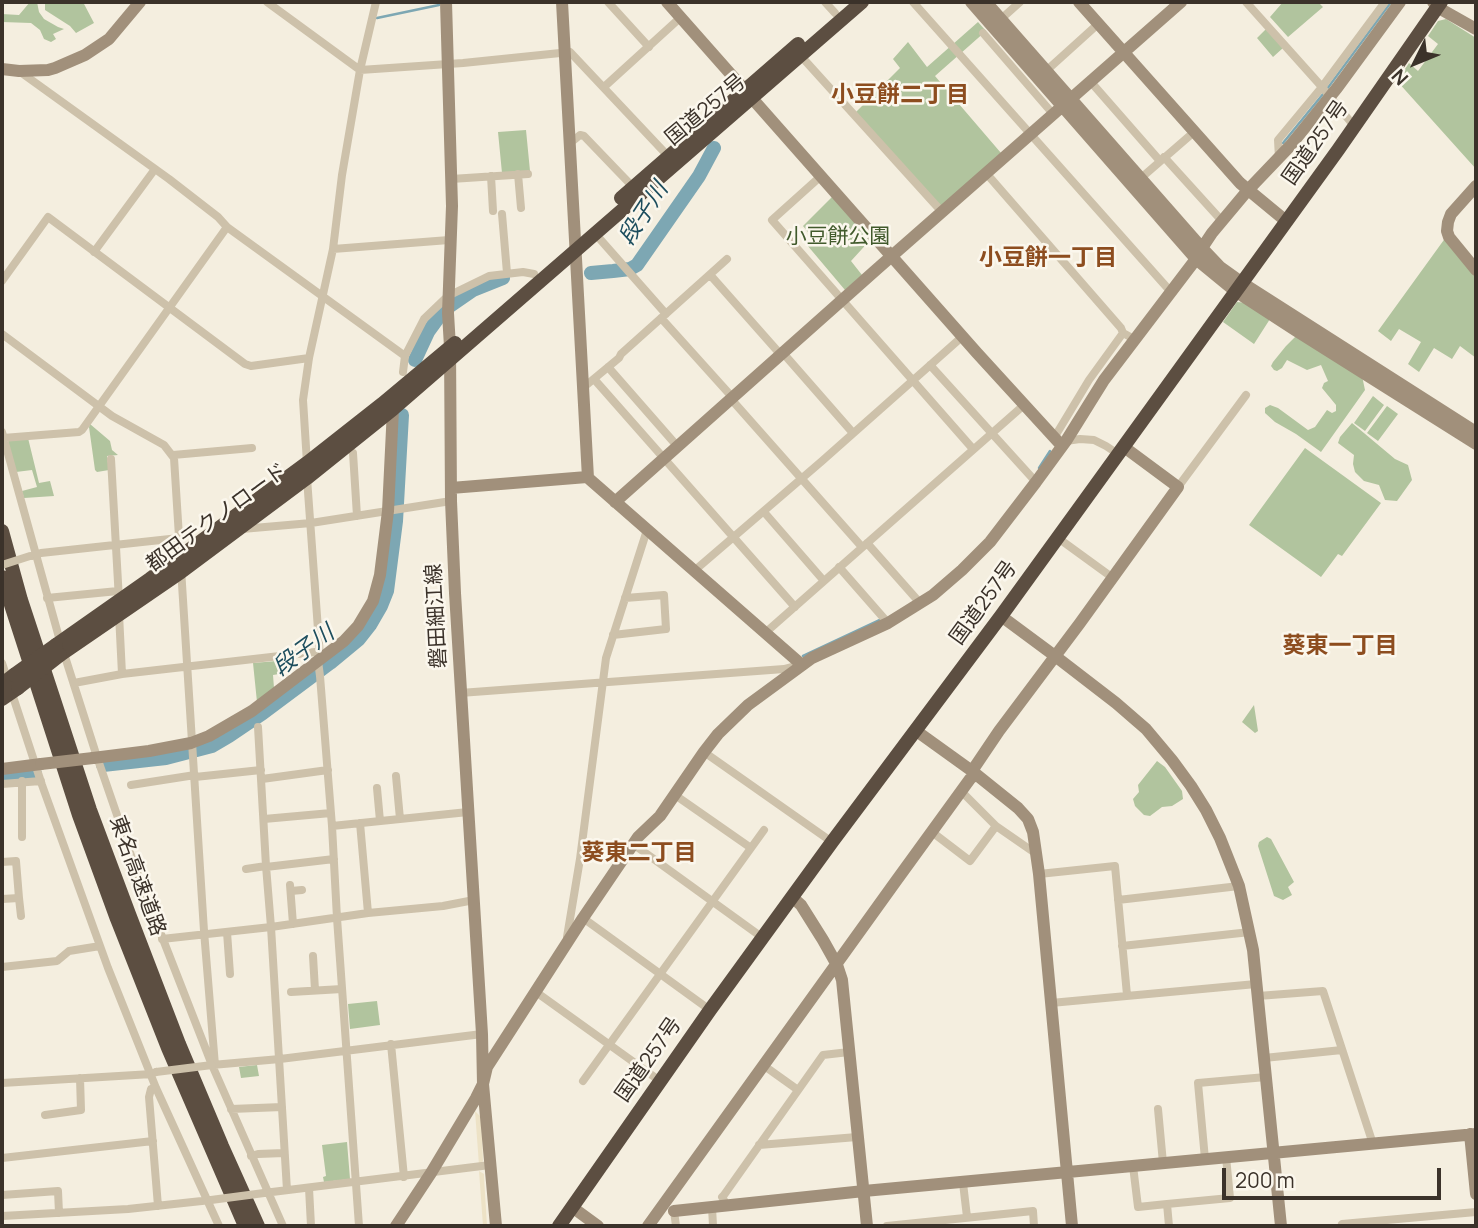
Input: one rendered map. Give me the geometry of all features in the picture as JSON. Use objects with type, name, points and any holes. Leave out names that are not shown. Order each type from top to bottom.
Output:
[{"type":"highway","name":"国道257号","points":[[450,354],[749,94],[830,7],[847,2]]},
{"type":"highway","name":"国道257号","points":[[450,354],[534,274],[576,243],[668,156],[800,55],[862,2]]},
{"type":"highway","name":"国道257号","points":[[559,1226],[710,1010],[1001,617],[1286,221],[1437,3]]},
{"type":"highway","name":"都田テクノロード","points":[[180,564],[393,410],[450,354]]},
{"type":"highway","name":"都田テクノロード","points":[[9,686],[119,602],[236,530],[382,404],[450,354]]},
{"type":"highway","name":"東名高速道路","points":[[2,531],[21,600],[90,810],[179,1044],[258,1226]]},
{"type":"highway","name":"東名高速道路","points":[[2,577],[71,790],[117,919],[167,1048],[245,1226]]},
{"type":"street","points":[[2,69],[40,71],[55,68],[96,49],[109,39],[140,2]]},
{"type":"street","points":[[268,2],[360,70],[570,52],[668,156]]},
{"type":"street","points":[[359,1226],[302,410],[309,358],[333,248],[341,175],[360,70],[376,2]]},
{"type":"street","name":"磐田細江線","points":[[446,2],[452,206],[448,296],[451,494],[483,1084],[496,1226]]},
{"type":"street","points":[[562,2],[576,243],[589,383],[588,478]]},
{"type":"street","points":[[608,2],[649,47]]},
{"type":"street","points":[[667,2],[963,337],[1061,442]]},
{"type":"street","points":[[913,2],[1171,292]]},
{"type":"street","points":[[971,2],[1062,106],[1199,254],[1220,267],[1238,286],[1307,338],[1476,443]]},
{"type":"street","points":[[986,2],[1046,71],[1062,106]]},
{"type":"street","points":[[1001,19],[1020,2]]},
{"type":"street","points":[[1079,2],[1248,190],[1286,221]]},
{"type":"street","points":[[615,502],[1181,2]]},
{"type":"street","points":[[1246,2],[1354,126]]},
{"type":"street","points":[[396,1226],[431,1174],[483,1084],[487,1067],[566,943],[638,837],[660,816],[718,734],[748,705],[812,658],[918,600],[933,595],[990,542],[1104,380],[1129,336],[1171,292],[1222,221],[1279,158],[1385,2]]},
{"type":"street","points":[[1326,92],[1400,2]]},
{"type":"street","points":[[1437,3],[1476,29]]},
{"type":"street","points":[[604,87],[681,17]]},
{"type":"street","points":[[1046,71],[1098,24]]},
{"type":"street","points":[[983,33],[1141,178],[1199,254]]},
{"type":"street","points":[[800,55],[942,212]]},
{"type":"street","points":[[19,71],[405,356]]},
{"type":"street","points":[[1090,81],[1222,221]]},
{"type":"street","points":[[1141,178],[1194,132]]},
{"type":"street","points":[[570,140],[584,135],[633,187]]},
{"type":"street","points":[[94,252],[155,169]]},
{"type":"street","points":[[986,173],[1129,336]]},
{"type":"street","points":[[518,174],[521,208]]},
{"type":"street","points":[[451,179],[528,174]]},
{"type":"street","points":[[491,176],[507,273]]},
{"type":"street","points":[[821,176],[772,219],[973,449]]},
{"type":"street","points":[[1476,186],[1451,215],[1447,230],[1449,237],[1476,270]]},
{"type":"street","points":[[2,281],[48,217],[245,364],[251,366],[309,358]]},
{"type":"street","points":[[227,227],[79,432],[2,435],[60,649],[74,683],[98,762],[162,939],[266,1193],[283,1226]]},
{"type":"street","points":[[599,238],[802,479],[918,600]]},
{"type":"street","points":[[333,248],[449,240]]},
{"type":"street","points":[[589,383],[727,258]]},
{"type":"street","points":[[403,372],[405,356],[424,319],[448,296],[489,276],[523,272],[534,274]]},
{"type":"street","points":[[707,277],[712,276],[853,433]]},
{"type":"street","points":[[1238,286],[1476,432]]},
{"type":"street","points":[[2,334],[112,416],[164,445],[173,455],[213,1065]]},
{"type":"street","points":[[694,571],[963,337]]},
{"type":"street","points":[[930,365],[1033,479]]},
{"type":"street","points":[[608,367],[678,447]]},
{"type":"street","points":[[589,383],[665,458],[795,607]]},
{"type":"street","points":[[648,1226],[961,792],[999,731],[1246,396]]},
{"type":"street","points":[[765,633],[1024,405]]},
{"type":"street","points":[[2,769],[39,772],[149,751],[192,750],[344,641],[358,626],[373,601],[395,510],[393,410]]},
{"type":"street","points":[[1061,442],[1094,440],[1121,450],[1178,487]]},
{"type":"street","points":[[173,455],[252,448]]},
{"type":"street","points":[[353,453],[357,516]]},
{"type":"street","points":[[111,459],[122,674]]},
{"type":"street","points":[[236,530],[310,523],[395,510],[451,494],[588,478],[802,665]]},
{"type":"street","points":[[764,512],[824,581]]},
{"type":"street","points":[[566,943],[580,859],[606,659],[647,530]]},
{"type":"street","points":[[2,565],[33,556],[179,538]]},
{"type":"street","points":[[1058,538],[1112,578]]},
{"type":"street","points":[[839,568],[885,620]]},
{"type":"street","points":[[613,635],[666,629],[664,595],[625,598]]},
{"type":"street","points":[[47,598],[119,602]]},
{"type":"street","points":[[1001,617],[1116,702],[1146,729],[1172,760],[1206,810],[1220,838],[1239,886],[1250,932],[1281,1226]]},
{"type":"street","points":[[74,683],[122,674],[187,667],[319,660]]},
{"type":"street","points":[[2,663],[100,946],[136,1040],[154,1073],[156,1087],[219,1226]]},
{"type":"street","points":[[460,692],[784,669],[802,665]]},
{"type":"street","points":[[258,727],[288,1190]]},
{"type":"street","points":[[915,730],[974,772],[1018,808],[1028,819],[1033,832],[1072,1226]]},
{"type":"street","points":[[704,752],[832,842]]},
{"type":"street","points":[[131,785],[195,776],[328,770]]},
{"type":"street","points":[[2,784],[22,781],[39,772]]},
{"type":"street","points":[[396,776],[400,819]]},
{"type":"street","points":[[22,781],[22,837]]},
{"type":"street","points":[[377,788],[380,821]]},
{"type":"street","points":[[961,792],[996,826],[1035,853]]},
{"type":"street","points":[[675,795],[751,848]]},
{"type":"street","points":[[332,826],[468,812]]},
{"type":"street","points":[[264,818],[331,813]]},
{"type":"street","points":[[360,823],[368,914]]},
{"type":"street","points":[[932,832],[970,861],[996,826]]},
{"type":"street","points":[[583,1081],[764,830]]},
{"type":"street","points":[[633,844],[763,938]]},
{"type":"street","points":[[246,869],[334,859]]},
{"type":"street","points":[[2,862],[16,861],[21,916]]},
{"type":"street","points":[[1039,874],[1115,866],[1128,995]]},
{"type":"street","points":[[1118,900],[1239,886]]},
{"type":"street","points":[[293,924],[290,888],[302,890]]},
{"type":"street","points":[[792,897],[801,905],[837,965],[842,980],[867,1226]]},
{"type":"street","points":[[2,900],[19,898]]},
{"type":"street","points":[[162,939],[443,906],[474,900]]},
{"type":"street","points":[[583,918],[710,1010]]},
{"type":"street","points":[[227,932],[230,974]]},
{"type":"street","points":[[1122,946],[1250,932]]},
{"type":"street","points":[[2,967],[57,961],[69,951],[100,946]]},
{"type":"street","points":[[313,956],[315,990]]},
{"type":"street","points":[[291,992],[342,989]]},
{"type":"street","points":[[1051,1003],[1128,995],[1257,990],[1324,991],[1374,1144]]},
{"type":"street","points":[[536,992],[660,1081]]},
{"type":"street","points":[[2,1083],[154,1073],[482,1034]]},
{"type":"street","points":[[391,1044],[404,1177]]},
{"type":"street","points":[[1264,1058],[1342,1050]]},
{"type":"street","points":[[727,1205],[723,1195],[823,1055],[849,1052]]},
{"type":"street","points":[[763,1065],[798,1090]]},
{"type":"street","points":[[1205,1159],[1198,1083],[1266,1077]]},
{"type":"street","points":[[45,1115],[81,1110],[80,1078]]},
{"type":"street","points":[[156,1087],[151,1089],[149,1097],[158,1206]]},
{"type":"street","points":[[231,1109],[282,1107]]},
{"type":"street","points":[[1158,1109],[1163,1163]]},
{"type":"street","points":[[659,1212],[1473,1134],[1476,1194]]},
{"type":"street","points":[[759,1145],[858,1137]]},
{"type":"street","points":[[2,1158],[153,1141]]},
{"type":"street","points":[[251,1156],[284,1153]]},
{"type":"street","points":[[1133,1166],[1138,1207],[1230,1198],[1226,1157]]},
{"type":"street","points":[[2,1216],[158,1206],[490,1165]]},
{"type":"street","points":[[963,1183],[967,1217]]},
{"type":"street","points":[[309,1188],[311,1226]]},
{"type":"street","points":[[2,1195],[58,1191],[59,1213]]},
{"type":"street","points":[[1167,1204],[1169,1226]]},
{"type":"street","points":[[572,1207],[598,1226]]},
{"type":"street","points":[[712,1207],[713,1226]]},
{"type":"street","points":[[674,1211],[676,1226]]},
{"type":"street","points":[[887,1226],[1033,1211],[1034,1226]]},
{"type":"street","points":[[1343,1226],[1342,1224],[1476,1212]]},
{"type":"green space","points":[[30,2],[37,2],[44,19],[64,29],[53,34],[56,39],[51,42],[44,39],[40,30],[31,23],[2,22],[2,14],[19,15]]},
{"type":"green space","points":[[45,2],[83,2],[94,23],[76,33],[45,10]]},
{"type":"green space","points":[[1283,2],[1318,2],[1323,7],[1288,37],[1270,17]]},
{"type":"green space","points":[[1446,19],[1476,38],[1476,169],[1397,81],[1409,63],[1418,71],[1438,44],[1428,36],[1438,21]]},
{"type":"green space","points":[[978,22],[986,31],[935,76],[1001,153],[940,208],[855,113],[900,68],[893,59],[908,42],[927,67]]},
{"type":"green space","points":[[1266,29],[1283,48],[1273,57],[1257,38]]},
{"type":"green space","points":[[526,130],[530,171],[502,173],[498,132]]},
{"type":"green space","name":"小豆餅公園","points":[[834,195],[872,238],[851,261],[862,275],[845,290],[807,245],[813,238],[803,226]]},
{"type":"green space","points":[[1446,237],[1476,276],[1476,358],[1460,346],[1452,359],[1434,348],[1419,372],[1408,364],[1421,342],[1399,329],[1391,341],[1378,331]]},
{"type":"green space","points":[[1237,302],[1247,303],[1270,319],[1254,344],[1223,322]]},
{"type":"green space","points":[[1296,336],[1362,376],[1365,390],[1321,452],[1265,413],[1265,408],[1270,405],[1278,408],[1308,430],[1315,427],[1327,410],[1332,413],[1336,411],[1336,405],[1322,388],[1328,381],[1321,365],[1307,370],[1287,360],[1277,371],[1271,366]]},
{"type":"green space","points":[[1373,396],[1384,405],[1365,431],[1354,423]]},
{"type":"green space","points":[[1387,406],[1398,414],[1378,441],[1367,433]]},
{"type":"green space","points":[[1352,423],[1395,459],[1408,465],[1412,480],[1397,501],[1385,500],[1379,485],[1364,481],[1355,472],[1354,455],[1338,443]]},
{"type":"green space","points":[[90,424],[110,441],[112,450],[118,455],[107,456],[109,470],[95,470]]},
{"type":"green space","points":[[28,438],[39,483],[50,481],[54,496],[24,498],[22,491],[37,487],[32,470],[16,472],[8,442]]},
{"type":"green space","points":[[1305,448],[1381,503],[1342,556],[1338,554],[1321,577],[1249,525]]},
{"type":"green space","points":[[277,661],[279,674],[273,675],[274,688],[257,702],[253,663]]},
{"type":"green space","points":[[1254,705],[1258,731],[1255,733],[1242,722]]},
{"type":"green space","points":[[1157,761],[1165,767],[1182,791],[1183,799],[1172,806],[1162,807],[1150,816],[1144,815],[1135,806],[1133,799],[1139,792],[1138,785]]},
{"type":"green space","points":[[1267,837],[1271,839],[1294,882],[1288,887],[1292,895],[1283,900],[1274,896],[1258,846],[1259,842]]},
{"type":"green space","points":[[377,1001],[380,1025],[350,1029],[348,1004]]},
{"type":"green space","points":[[257,1065],[259,1076],[241,1078],[239,1067]]},
{"type":"green space","points":[[347,1142],[350,1179],[324,1182],[323,1177],[326,1176],[322,1145]]},
{"type":"shaded area","points":[[475,1111],[481,1117],[483,1161],[479,1165]]},
{"type":"shaded area","points":[[479,1171],[484,1174],[487,1226],[483,1226]]},
{"type":"waterway","points":[[1327,89],[1391,2]]},
{"type":"waterway","points":[[377,18],[439,5]]},
{"type":"waterway","points":[[1283,143],[1323,94]]},
{"type":"waterway","name":"段子川","points":[[591,273],[630,269],[637,265],[699,176],[714,148]]},
{"type":"waterway","name":"段子川","points":[[415,360],[428,332],[444,310],[473,290],[503,278]]},
{"type":"waterway","name":"段子川","points":[[103,765],[166,758],[212,746],[263,713],[359,639],[370,625],[387,591],[396,521],[402,415]]},
{"type":"waterway","points":[[1039,468],[1050,451]]},
{"type":"waterway","points":[[803,656],[882,619]]},
{"type":"waterway","name":"段子川","points":[[2,778],[35,774]]},
{"type":"district","name":"小豆餅二丁目","points":[[900,96]]},
{"type":"district","name":"小豆餅一丁目","points":[[1048,259]]},
{"type":"district","name":"葵東一丁目","points":[[1340,647]]},
{"type":"district","name":"葵東二丁目","points":[[639,854]]}]
